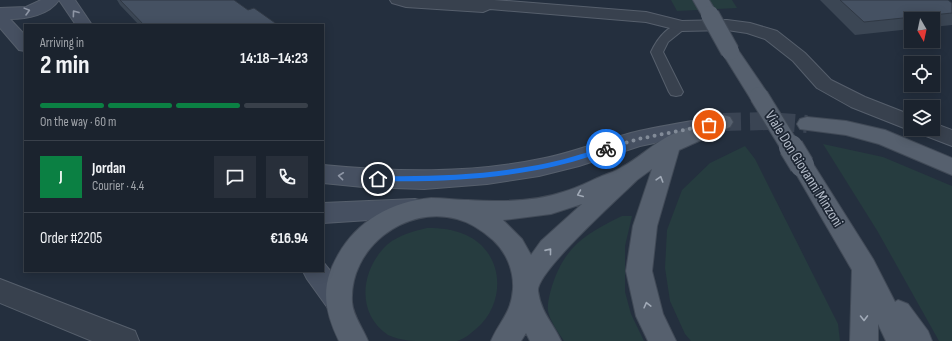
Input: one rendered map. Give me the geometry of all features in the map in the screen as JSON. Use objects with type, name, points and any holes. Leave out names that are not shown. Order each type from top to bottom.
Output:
[{"type":"main road","points":[[0,13],[18,14],[27,12],[47,4],[51,0]]},
{"type":"main road","points":[[67,0],[83,24]]},
{"type":"main road","name":"Viale Don Giovanni Minzoni","points":[[701,0],[730,51],[864,266],[900,341]]},
{"type":"main road","points":[[0,17],[24,45]]},
{"type":"main road","points":[[324,174],[363,178],[424,180],[487,175],[538,168],[579,158],[638,139],[723,122],[670,145],[629,174],[550,248],[526,286],[524,303],[517,323],[505,341]]},
{"type":"main road","points":[[807,124],[846,128],[885,138],[952,167]]},
{"type":"main road","points":[[662,341],[650,316],[639,272],[645,226],[670,145]]},
{"type":"main road","points":[[324,213],[428,207],[495,210],[517,209],[562,202],[629,174]]},
{"type":"main road","points":[[354,341],[343,322],[339,302],[340,281],[346,262],[358,244],[372,230],[390,219],[409,211],[428,207]]},
{"type":"main road","points":[[457,209],[482,218],[504,234],[519,256],[526,286],[530,314],[537,330],[547,341]]},
{"type":"main road","points":[[864,266],[864,341]]},
{"type":"main road","points":[[864,266],[918,341]]},
{"type":"main road","points":[[317,272],[339,302]]},
{"type":"street","points":[[398,0],[474,8],[500,6]]},
{"type":"street","points":[[466,0],[500,6],[646,17],[682,26],[727,25],[750,28],[771,35],[799,57],[824,84],[858,102],[904,120]]},
{"type":"street","points":[[940,134],[952,138]]},
{"type":"street","points":[[0,292],[20,298],[125,341]]},
{"type":"lane","points":[[676,92],[658,52],[663,40],[682,26]]},
{"type":"green space","points":[[671,0],[732,0],[737,8],[677,11]]},
{"type":"green space","points":[[823,144],[883,157],[952,186],[952,341],[939,341],[878,232]]},
{"type":"green space","points":[[745,146],[755,159],[838,324],[840,341],[691,341],[685,334],[670,301],[665,268],[667,230],[682,190],[710,163]]},
{"type":"green space","points":[[622,216],[632,216],[625,246],[625,292],[631,314],[644,341],[564,341],[552,323],[548,311],[552,286],[557,272],[570,251],[578,243],[597,229]]},
{"type":"green space","points":[[427,228],[447,229],[466,235],[479,243],[488,253],[494,265],[497,278],[497,292],[493,305],[487,317],[477,328],[457,341],[411,341],[402,340],[388,335],[377,326],[370,315],[366,303],[367,278],[372,265],[379,254],[388,244],[397,238]]},
{"type":"building","points":[[120,0],[234,0],[248,10],[254,8],[277,24],[143,24]]},
{"type":"building","points":[[840,0],[948,0],[952,3],[952,13],[940,14],[940,12],[904,12],[904,18],[864,22]]},
{"type":"tunnel","points":[[723,122],[768,121],[807,124]]},
{"type":"way so far","points":[[606,149],[638,139],[709,125]]},
{"type":"route","points":[[378,179],[424,180],[487,175],[538,168],[579,158],[606,149]]}]
